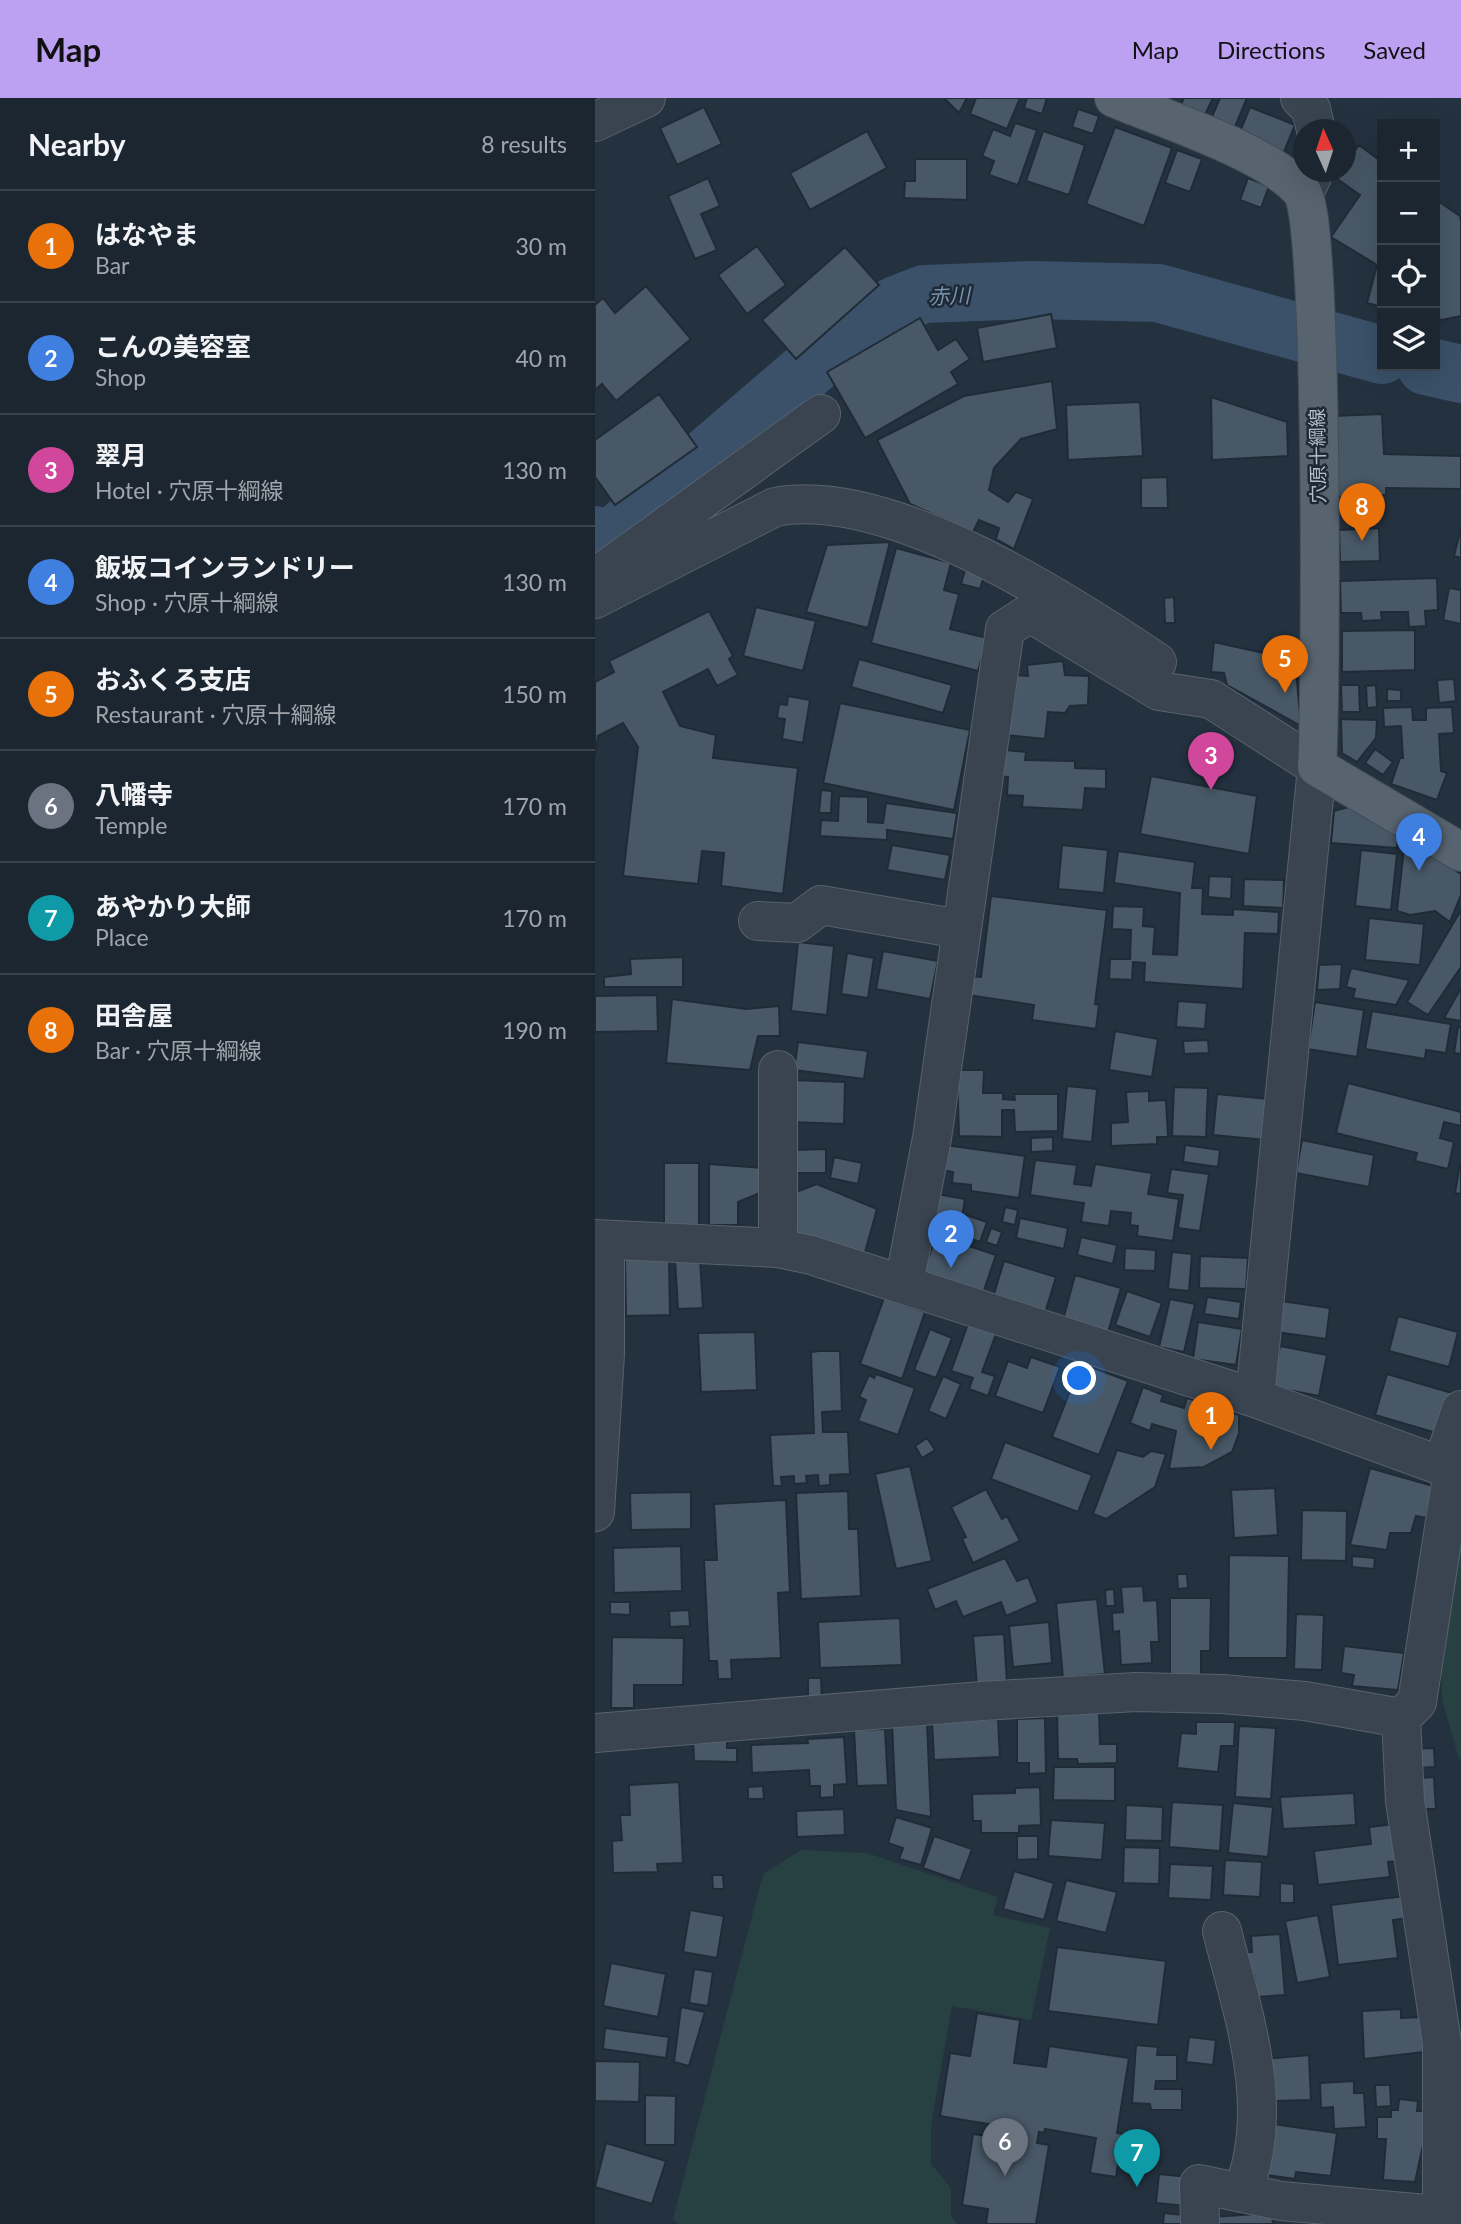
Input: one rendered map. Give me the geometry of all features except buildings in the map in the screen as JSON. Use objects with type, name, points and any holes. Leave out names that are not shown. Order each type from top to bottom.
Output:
[{"type":"main road","name":"穴原十綱線","points":[[1114,98],[1271,164],[1309,183],[1317,423],[1317,767]]},
{"type":"main road","points":[[1317,767],[1461,852]]},
{"type":"street","points":[[595,122],[646,98]]},
{"type":"street","points":[[1300,98],[1311,109],[1313,119]]},
{"type":"street","points":[[595,578],[821,414]]},
{"type":"street","points":[[595,599],[775,506],[798,502],[831,504],[868,512],[979,557],[1102,624],[1317,767],[1255,1398]]},
{"type":"street","points":[[904,1284],[932,1138],[1005,629],[1030,613],[1159,691],[1211,699]]},
{"type":"street","points":[[758,921],[797,923],[821,905],[960,929]]},
{"type":"street","points":[[778,1070],[778,1248]]},
{"type":"street","points":[[595,1512],[605,1354],[600,1240],[778,1248],[904,1284],[1255,1398],[1452,1470]]},
{"type":"street","points":[[1200,2224],[1199,2184],[1282,2201],[1451,2215],[1442,2043],[1405,1801],[1401,1718],[1417,1702],[1461,1410]]},
{"type":"street","points":[[595,1733],[982,1701],[1136,1692],[1222,1694],[1291,1700],[1401,1718]]},
{"type":"street","points":[[1221,1931],[1247,2030],[1256,2083],[1256,2151],[1242,2193]]},
{"type":"green space","points":[[1461,1497],[1459,1759],[1442,1700],[1441,1622]]},
{"type":"green space","points":[[801,1850],[867,1853],[998,1897],[993,1915],[1050,1928],[1031,2020],[952,2006],[931,2125],[931,2164],[951,2188],[951,2216],[957,2224],[678,2224],[673,2219],[763,1874]]},
{"type":"waterway","name":"赤川","points":[[595,535],[603,540],[611,539],[832,349],[896,305],[924,294],[1033,290],[1158,293],[1377,354]]},
{"type":"waterway","name":"赤川","points":[[1440,369],[1461,374]]},
{"type":"place","name":"田舎屋","points":[[1362,541]]},
{"type":"place","name":"おふくろ支店","points":[[1285,693]]},
{"type":"place","name":"翠月","points":[[1211,790]]},
{"type":"place","name":"飯坂コインランドリー","points":[[1419,871]]},
{"type":"place","name":"こんの美容室","points":[[951,1268]]},
{"type":"place","name":"はなやま","points":[[1211,1450]]},
{"type":"place","name":"八幡寺","points":[[1005,2176]]},
{"type":"place","name":"あやかり大師","points":[[1137,2187]]}]
